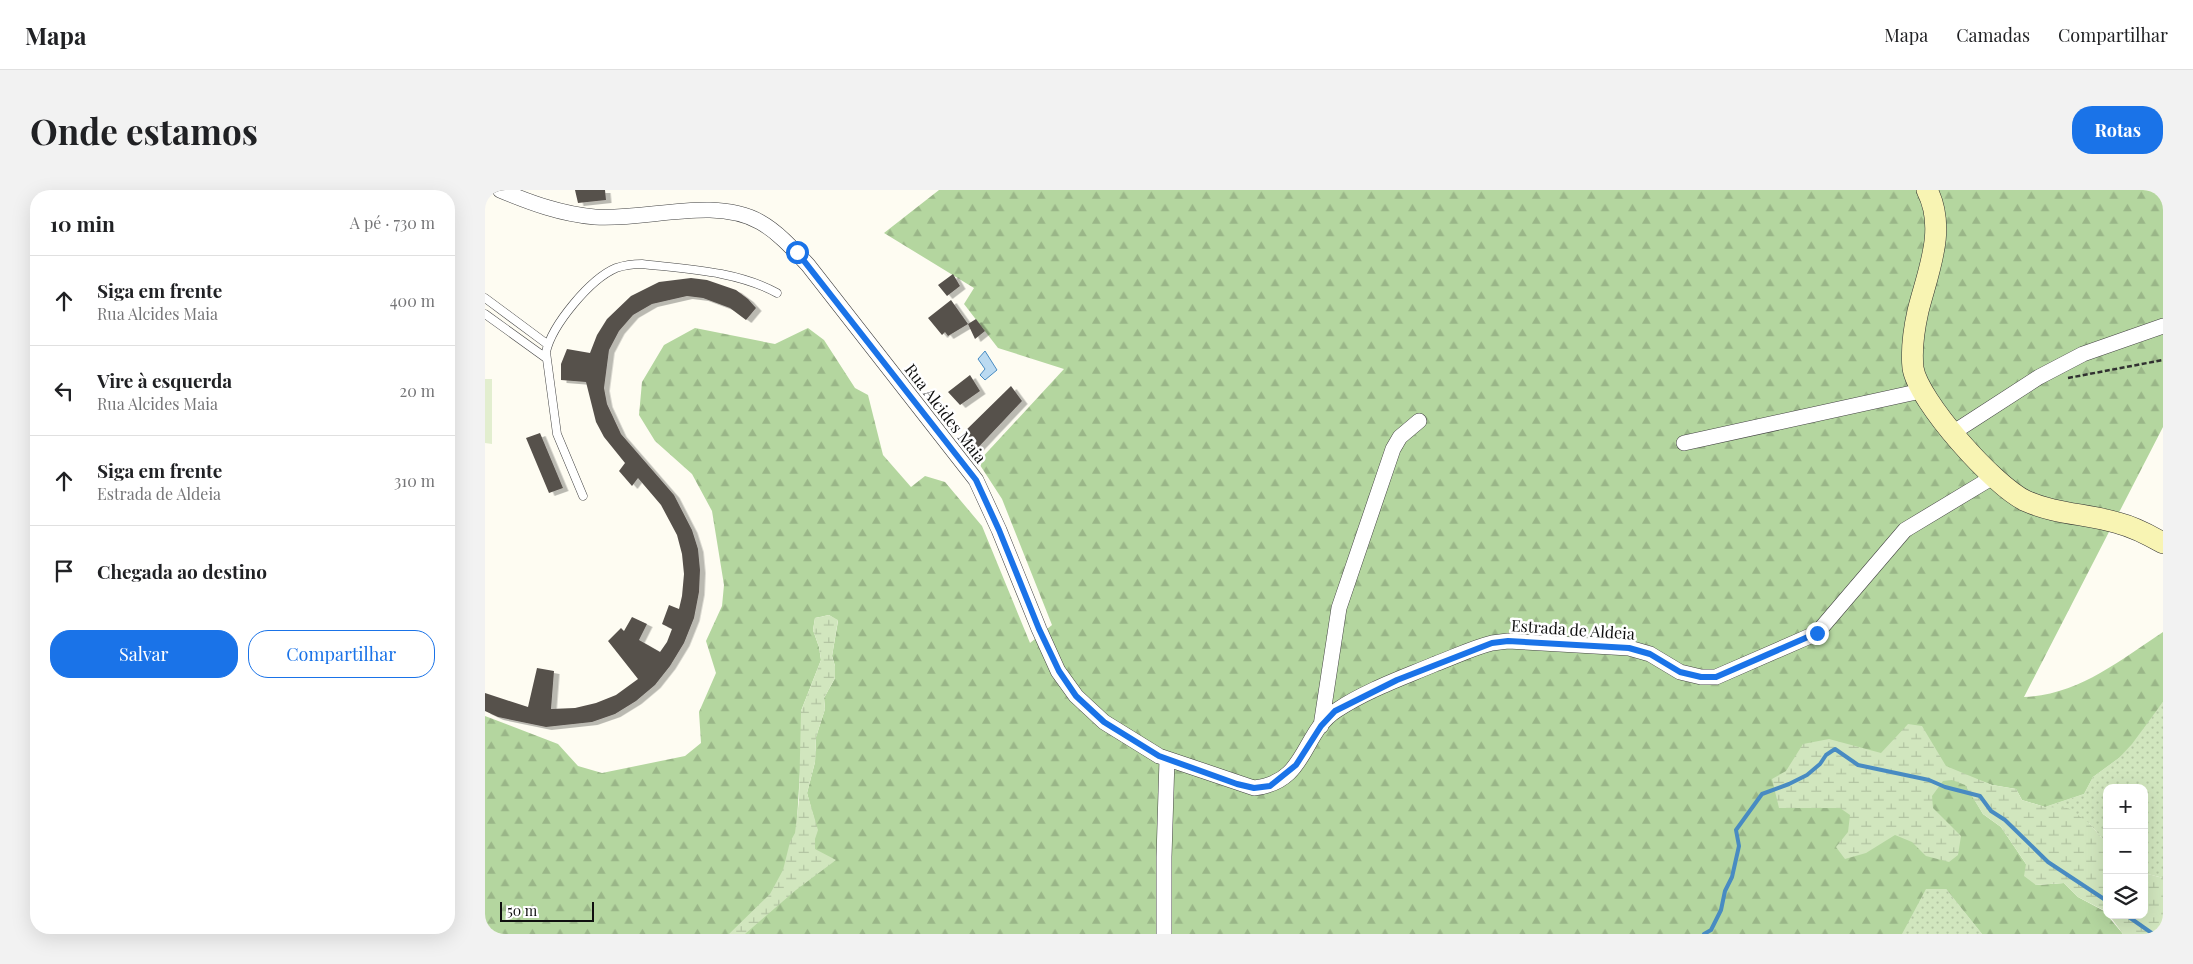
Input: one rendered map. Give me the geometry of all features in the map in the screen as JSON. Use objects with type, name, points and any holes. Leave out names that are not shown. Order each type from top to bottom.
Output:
[{"type":"main road","points":[[1927,190],[1936,210],[1936,231],[1913,342],[1913,368],[1921,391],[1993,477],[2025,501],[2044,508],[2120,523],[2163,543]]},
{"type":"street","name":"Rua Alcides Maia","points":[[500,190],[551,209],[595,217],[703,211],[741,214],[760,222],[781,238],[808,265],[976,480],[999,530],[1039,629],[1059,671],[1076,696],[1104,722],[1128,738],[1167,759],[1237,784],[1254,788],[1270,786],[1296,765]]},
{"type":"street","points":[[1954,432],[2039,377],[2083,354],[2163,326]]},
{"type":"street","points":[[1684,443],[1921,391]]},
{"type":"street","points":[[1321,726],[1339,608],[1393,449],[1400,437],[1419,421]]},
{"type":"street","name":"Estrada de Aldeia","points":[[1296,765],[1321,726],[1335,711],[1397,680],[1492,643],[1508,641],[1629,648],[1650,654],[1680,672],[1701,677],[1716,677],[1817,633],[1905,530],[1993,477]]},
{"type":"street","points":[[1164,934],[1167,759]]},
{"type":"lane","points":[[583,496],[557,434],[546,358],[547,344],[574,304],[591,286],[605,274],[626,265],[642,264],[728,276],[761,285],[777,293]]},
{"type":"lane","points":[[485,298],[547,344]]},
{"type":"lane","points":[[485,314],[546,358]]},
{"type":"path","points":[[2039,377],[2055,380],[2070,378],[2163,360]]},
{"type":"green space","points":[[939,190],[2163,190],[2163,427],[2024,697],[2044,695],[2080,683],[2114,665],[2163,632],[2163,702],[2132,744],[2119,758],[2093,777],[2084,794],[2045,807],[2022,800],[2016,789],[1981,781],[1973,797],[1983,814],[2001,827],[2026,864],[2036,885],[2064,883],[2078,897],[2103,910],[2103,919],[2110,919],[2123,934],[1982,934],[1946,889],[1926,889],[1902,934],[485,934],[485,716],[558,744],[578,766],[602,773],[685,756],[701,743],[699,712],[716,673],[706,641],[722,606],[724,585],[712,511],[692,474],[655,441],[639,415],[642,382],[664,345],[695,328],[775,344],[808,328],[824,340],[855,388],[868,395],[883,455],[911,487],[925,476],[945,482],[982,526],[1030,643],[1052,625],[1002,499],[978,462],[1064,369],[998,348],[964,304],[974,288],[884,233]],"holes":[[[829,615],[838,621],[832,656],[835,666],[835,678],[824,698],[825,709],[816,737],[815,762],[807,793],[815,822],[797,820],[802,740],[801,711],[821,660],[813,630],[815,618]]]},
{"type":"green space","points":[[485,379],[492,379],[492,444],[485,443]]},
{"type":"green space","points":[[829,615],[838,620],[832,656],[835,666],[835,678],[824,698],[825,709],[816,737],[815,762],[807,793],[818,830],[815,839],[815,849],[836,860],[796,890],[745,934],[729,934],[770,894],[783,870],[790,842],[795,833],[799,800],[801,711],[821,660],[813,630],[815,618]]},
{"type":"green space","points":[[2163,702],[2163,878],[2148,874],[2148,784],[2103,784],[2103,839],[2089,823],[2045,807],[2084,794],[2093,777],[2119,758]]},
{"type":"green space","points":[[1908,724],[1922,726],[1946,766],[1992,785],[2016,789],[2022,800],[2045,807],[2068,808],[2089,823],[2103,839],[2103,910],[2078,897],[2064,883],[2036,885],[2024,876],[2026,864],[2001,827],[1983,814],[1965,785],[1952,780],[1943,781],[1932,796],[1933,808],[1961,836],[1958,855],[1949,862],[1926,856],[1912,842],[1895,835],[1866,853],[1845,859],[1836,847],[1848,832],[1850,815],[1840,808],[1779,808],[1772,779],[1786,771],[1803,744],[1829,739],[1881,753]]},
{"type":"green space","points":[[2148,874],[2163,878],[2163,934],[2123,934],[2112,919],[2148,919]]},
{"type":"green space","points":[[1877,888],[1946,889],[1982,934],[1794,934]]},
{"type":"water","points":[[985,351],[997,370],[985,380],[980,375],[985,369],[978,359]]},
{"type":"building","points":[[575,190],[605,190],[606,200],[578,203]]},
{"type":"building","points":[[953,274],[960,286],[947,296],[938,285]]},
{"type":"building","points":[[691,278],[707,280],[736,290],[756,308],[746,320],[730,308],[703,298],[687,296],[652,304],[633,315],[619,331],[609,350],[604,388],[607,404],[621,434],[674,495],[692,530],[698,549],[700,570],[699,592],[694,618],[684,643],[670,666],[655,685],[636,701],[615,714],[592,722],[546,727],[498,717],[485,711],[485,693],[528,707],[537,668],[554,671],[551,709],[575,708],[596,703],[616,695],[638,679],[608,641],[621,628],[624,631],[632,617],[647,624],[639,640],[660,652],[667,642],[672,629],[662,624],[669,605],[679,609],[682,596],[684,574],[682,554],[677,535],[661,505],[638,478],[632,486],[619,471],[625,463],[604,437],[596,422],[586,382],[561,380],[561,364],[567,349],[590,353],[597,335],[607,319],[631,296],[659,282]]},
{"type":"building","points":[[951,300],[968,324],[948,336],[945,332],[942,335],[928,318]]},
{"type":"building","points":[[976,319],[985,331],[975,339],[968,324]]},
{"type":"building","points":[[970,375],[980,391],[960,405],[948,392]]},
{"type":"building","points":[[1011,386],[1022,401],[972,454],[959,437]]},
{"type":"building","points":[[540,433],[563,488],[549,493],[526,438]]},
{"type":"waterway","points":[[1704,934],[1711,930],[1721,910],[1725,891],[1732,877],[1739,846],[1736,830],[1762,794],[1807,775],[1820,764],[1826,755],[1835,749],[1858,765],[1929,780],[1945,787],[1980,796],[1991,811],[2005,820],[2048,862],[2103,898]]},
{"type":"waterway","points":[[2132,919],[2153,934]]},
{"type":"route","points":[[797,252],[976,480],[999,530],[1039,629],[1059,671],[1076,696],[1104,722],[1159,756],[1237,784],[1254,788],[1270,786],[1283,778],[1296,765],[1321,726],[1335,711],[1397,680],[1479,646],[1492,643],[1508,641],[1629,648],[1650,654],[1680,672],[1701,677],[1716,677],[1817,633]]}]
